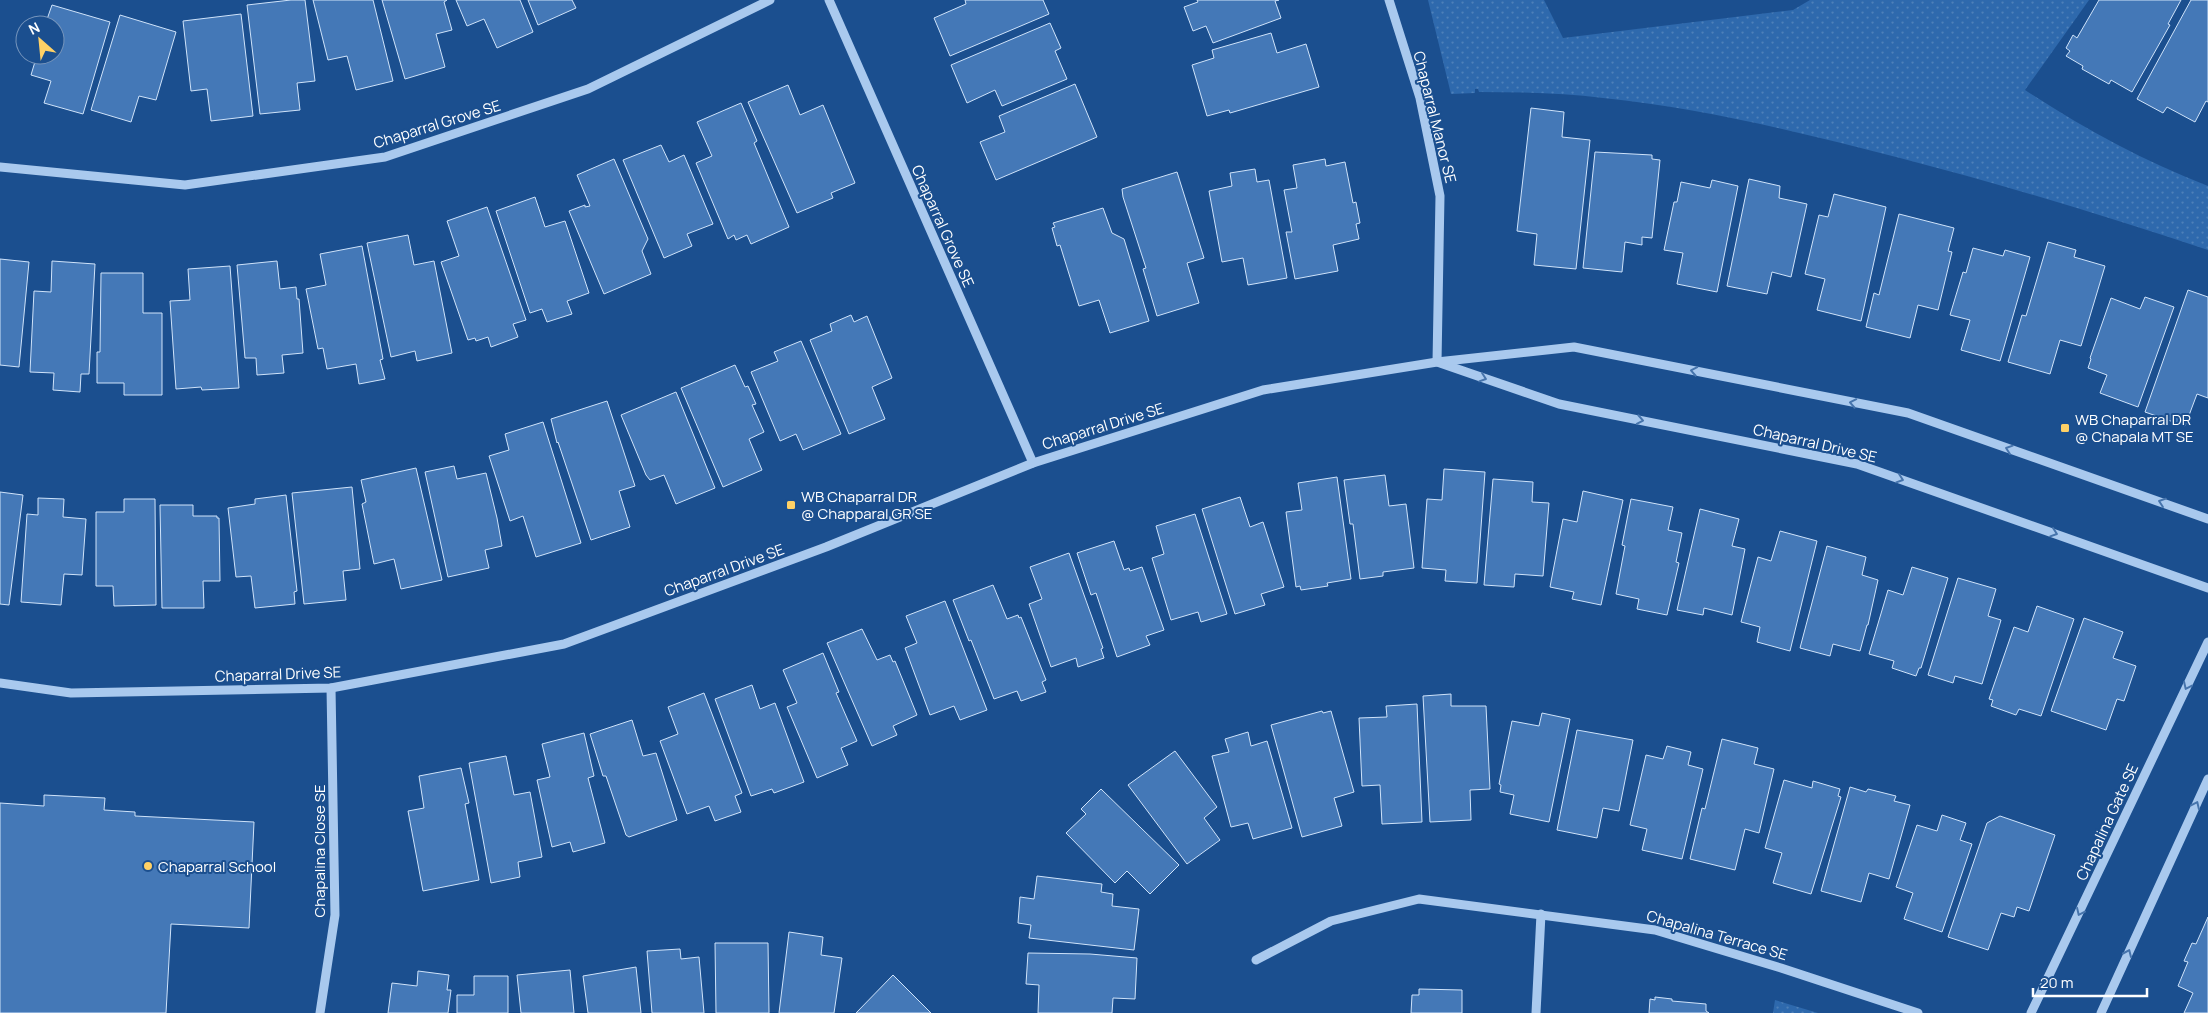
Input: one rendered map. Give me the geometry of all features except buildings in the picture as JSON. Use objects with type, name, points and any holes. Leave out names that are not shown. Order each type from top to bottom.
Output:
[{"type":"street","name":"Chaparral Grove SE","points":[[0,167],[185,185],[385,157],[588,89],[770,0]]},
{"type":"street","name":"Chaparral Grove SE","points":[[828,0],[1033,463]]},
{"type":"street","name":"Chaparral Manor SE","points":[[1389,0],[1420,98],[1440,196],[1437,362]]},
{"type":"street","name":"Chaparral Drive SE","points":[[0,683],[71,693],[331,688],[564,644],[826,547],[1033,463],[1263,390],[1437,362],[1574,347],[1908,413],[2208,519]]},
{"type":"street","name":"Chaparral Drive SE","points":[[1437,362],[1559,404],[1857,464],[2208,588]]},
{"type":"street","name":"Chapalina Gate SE","points":[[2032,1013],[2208,642]]},
{"type":"street","name":"Chapalina Close SE","points":[[320,1013],[335,915],[331,688]]},
{"type":"street","points":[[2101,1013],[2208,779]]},
{"type":"street","name":"Chapalina Terrace SE","points":[[1256,960],[1331,921],[1420,899],[1655,930],[1782,968],[1918,1013]]},
{"type":"street","points":[[1536,1013],[1541,914]]},
{"type":"shaded area","points":[[1428,0],[1544,0],[1563,38],[1793,10],[1810,0],[2089,0],[2025,90],[2069,118],[2114,143],[2160,166],[2208,186],[2208,250],[2093,213],[1939,168],[1753,122],[1641,102],[1588,96],[1479,92],[1478,89],[1475,89],[1475,93],[1451,94]]},
{"type":"shaded area","points":[[1775,1000],[1818,1013],[1773,1013]]},
{"type":"place","name":"WB Chaparral DR @ Chapala MT SE","points":[[2065,428]]},
{"type":"place","name":"WB Chaparral DR @ Chapparal GR SE","points":[[791,505]]},
{"type":"place","name":"Chaparral School","points":[[148,866]]}]
